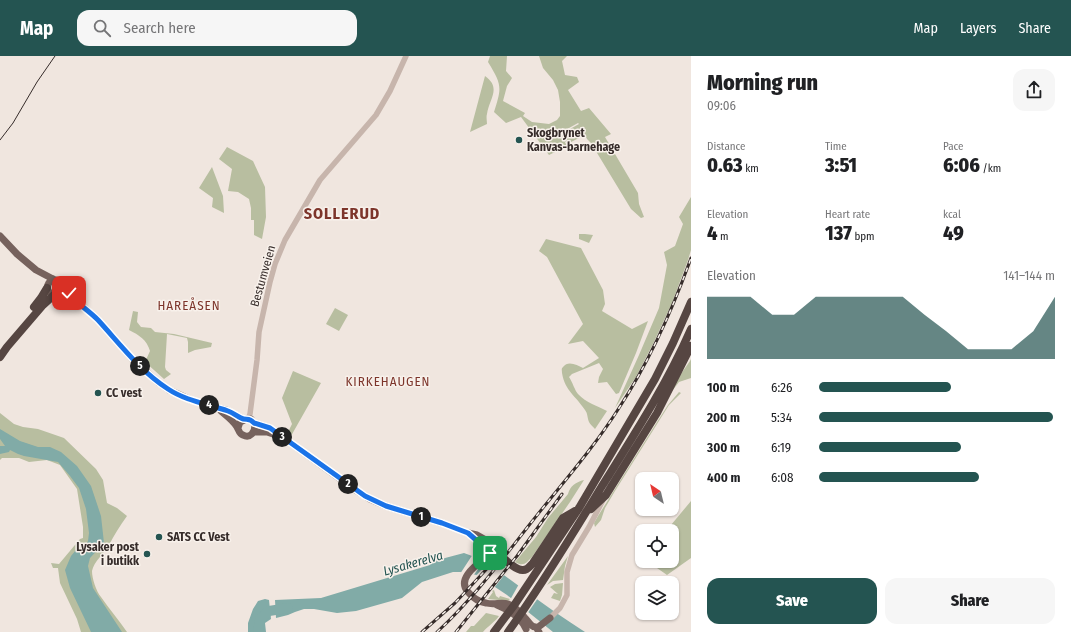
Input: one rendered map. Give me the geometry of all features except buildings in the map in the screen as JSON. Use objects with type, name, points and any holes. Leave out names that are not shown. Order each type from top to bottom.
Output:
[{"type":"highway","points":[[0,345],[9,337],[39,302],[49,284]]},
{"type":"highway","points":[[0,357],[43,305],[57,294]]},
{"type":"highway","points":[[494,632],[501,624],[579,508],[655,379],[673,344],[691,302]]},
{"type":"highway","points":[[509,632],[541,584],[656,399],[691,329]]},
{"type":"highway","points":[[583,517],[606,495],[657,413],[691,346]]},
{"type":"highway","points":[[486,553],[521,570],[528,568],[533,563],[563,518],[579,508]]},
{"type":"main road","points":[[0,236],[49,284],[49,292],[77,301]]},
{"type":"main road","points":[[49,284],[59,281],[77,301],[97,319],[139,366],[169,390],[190,400],[232,413],[270,428],[370,499],[386,506],[442,523],[468,533],[478,534],[494,546],[486,553],[464,581],[464,587],[472,597],[482,602],[508,604],[520,613],[532,630],[550,618]]},
{"type":"main road","points":[[57,294],[62,290],[62,285]]},
{"type":"main road","points":[[220,409],[245,436],[251,435],[254,432],[267,432],[280,436]]},
{"type":"main road","points":[[238,428],[238,424],[249,420]]},
{"type":"main road","points":[[249,420],[256,428],[254,432]]},
{"type":"main road","points":[[468,533],[486,553]]},
{"type":"street","name":"Bestumveien","points":[[249,420],[259,332],[270,282],[285,240],[320,180],[376,115],[390,91],[406,56]]},
{"type":"street","points":[[550,618],[562,606],[567,595],[567,572],[572,555],[589,528],[606,495]]},
{"type":"green space","points":[[490,56],[507,56],[506,71],[512,78],[507,86],[503,101],[525,113],[523,116],[532,122],[549,124],[557,120],[560,116],[560,102],[558,90],[553,80],[543,68],[539,56],[567,56],[562,61],[565,75],[577,77],[579,82],[568,90],[581,111],[589,108],[611,134],[605,137],[638,193],[639,204],[644,217],[641,218],[631,209],[585,135],[567,144],[561,134],[579,124],[578,123],[560,133],[567,146],[549,155],[521,117],[506,123],[494,112],[499,86],[496,76],[488,62]]},
{"type":"green space","points":[[485,76],[490,80],[494,89],[488,109],[487,124],[470,132]]},
{"type":"green space","points":[[227,147],[253,161],[265,187],[266,217],[262,239],[254,235],[254,220],[251,220],[249,199],[238,192],[228,191],[232,169],[219,159]]},
{"type":"green space","points":[[212,167],[223,196],[224,213],[212,207],[213,198],[199,188]]},
{"type":"green space","points":[[691,197],[691,250],[688,260],[672,303],[653,344],[636,377],[615,408],[659,308],[667,265],[664,252],[675,246],[683,224],[679,217]]},
{"type":"green space","points":[[579,234],[593,235],[589,243],[579,239]]},
{"type":"green space","points":[[546,239],[581,248],[603,290],[605,304],[602,311],[632,329],[648,321],[619,393],[616,394],[607,382],[598,383],[603,369],[599,363],[572,374],[569,377],[577,393],[581,397],[607,411],[595,429],[589,422],[587,413],[582,405],[571,393],[563,379],[562,368],[570,363],[583,368],[599,358],[583,341],[568,344],[583,324],[547,257],[539,251]]},
{"type":"green space","points":[[335,308],[348,315],[339,331],[326,324]]},
{"type":"green space","points":[[133,311],[138,312],[137,322],[141,327],[151,328],[155,332],[174,334],[212,343],[211,347],[188,353],[187,338],[167,334],[165,367],[171,374],[164,379],[145,362],[150,351],[145,341],[129,330]]},
{"type":"green space","points":[[691,359],[691,378],[679,382],[666,399],[678,378]]},
{"type":"green space","points":[[293,371],[321,383],[291,436],[287,434],[292,424],[282,398]]},
{"type":"green space","points":[[679,392],[681,393],[669,405],[615,491],[605,508],[601,520],[595,527],[594,523],[598,516],[668,405]]},
{"type":"green space","points":[[0,413],[14,424],[38,429],[64,438],[96,469],[103,480],[107,503],[117,508],[127,516],[93,567],[92,571],[99,594],[127,632],[81,632],[77,619],[60,583],[58,568],[53,568],[51,563],[59,564],[80,539],[83,538],[83,527],[77,489],[60,465],[47,460],[29,462],[19,458],[2,458],[0,460]]},
{"type":"green space","points":[[584,480],[532,557],[523,564],[515,562],[536,537],[548,518],[572,487],[576,483]]},
{"type":"green space","points":[[691,501],[691,558],[679,566],[679,524],[672,524]]},
{"type":"green space","points":[[568,556],[563,580],[553,581],[547,585]]},
{"type":"green space","points":[[657,568],[677,568],[667,575]]},
{"type":"green space","points":[[563,583],[560,601],[551,598],[554,593],[558,594],[550,587],[555,584]]},
{"type":"green space","points":[[494,590],[496,596],[499,598],[500,596],[510,599],[508,601],[488,599]]},
{"type":"green space","points":[[486,613],[499,616],[483,632],[466,632],[471,626],[474,626]]},
{"type":"water","points":[[0,429],[20,441],[38,447],[50,447],[61,452],[77,466],[91,486],[101,516],[104,543],[90,558],[88,566],[93,588],[122,632],[91,632],[70,588],[65,570],[71,556],[76,550],[84,548],[88,541],[89,533],[86,509],[79,488],[58,462],[24,456],[10,450],[9,452],[0,454],[0,446],[5,446],[0,439]]},
{"type":"water","points":[[464,553],[489,565],[585,632],[553,632],[507,595],[477,575],[460,572],[453,572],[422,582],[402,598],[356,611],[337,613],[314,609],[304,609],[276,618],[275,600],[321,598],[430,565],[430,562]]},
{"type":"water","points":[[265,599],[269,600],[271,619],[265,623],[266,632],[248,632],[248,623],[253,609],[258,601]]},
{"type":"pier","points":[[473,554],[485,560],[473,576],[460,574]]},
{"type":"pier","points":[[488,562],[505,574],[494,588],[475,577]]},
{"type":"pier","points":[[519,584],[538,598],[527,614],[510,600]]},
{"type":"waterway","name":"Lysakerelva","points":[[258,632],[260,619],[269,611],[288,608]]},
{"type":"tram line","points":[[0,140],[13,123],[37,82],[55,56]]},
{"type":"railway","points":[[437,632],[450,620],[486,580],[609,423],[630,391],[659,336],[691,258]]},
{"type":"railway","points":[[456,632],[517,556],[562,494]]},
{"type":"railway","points":[[422,632],[455,603],[496,559]]},
{"type":"place","name":"Skogbrynet Kanvas-barnehage","points":[[519,140]]},
{"type":"place","name":"CC vest","points":[[98,393]]},
{"type":"place","name":"SATS CC Vest","points":[[159,537]]},
{"type":"place","name":"Lysaker post i butikk","points":[[147,554]]},
{"type":"district","name":"SOLLERUD","points":[[342,213]]},
{"type":"district","name":"HAREÅSEN","points":[[189,305]]},
{"type":"district","name":"KIRKEHAUGEN","points":[[388,381]]},
{"type":"route","points":[[69,293],[97,319],[142,369],[169,390],[190,400],[226,410],[243,419],[251,420],[254,423],[270,428],[365,496],[386,506],[442,523],[468,533],[483,546],[484,552],[490,553]]}]
